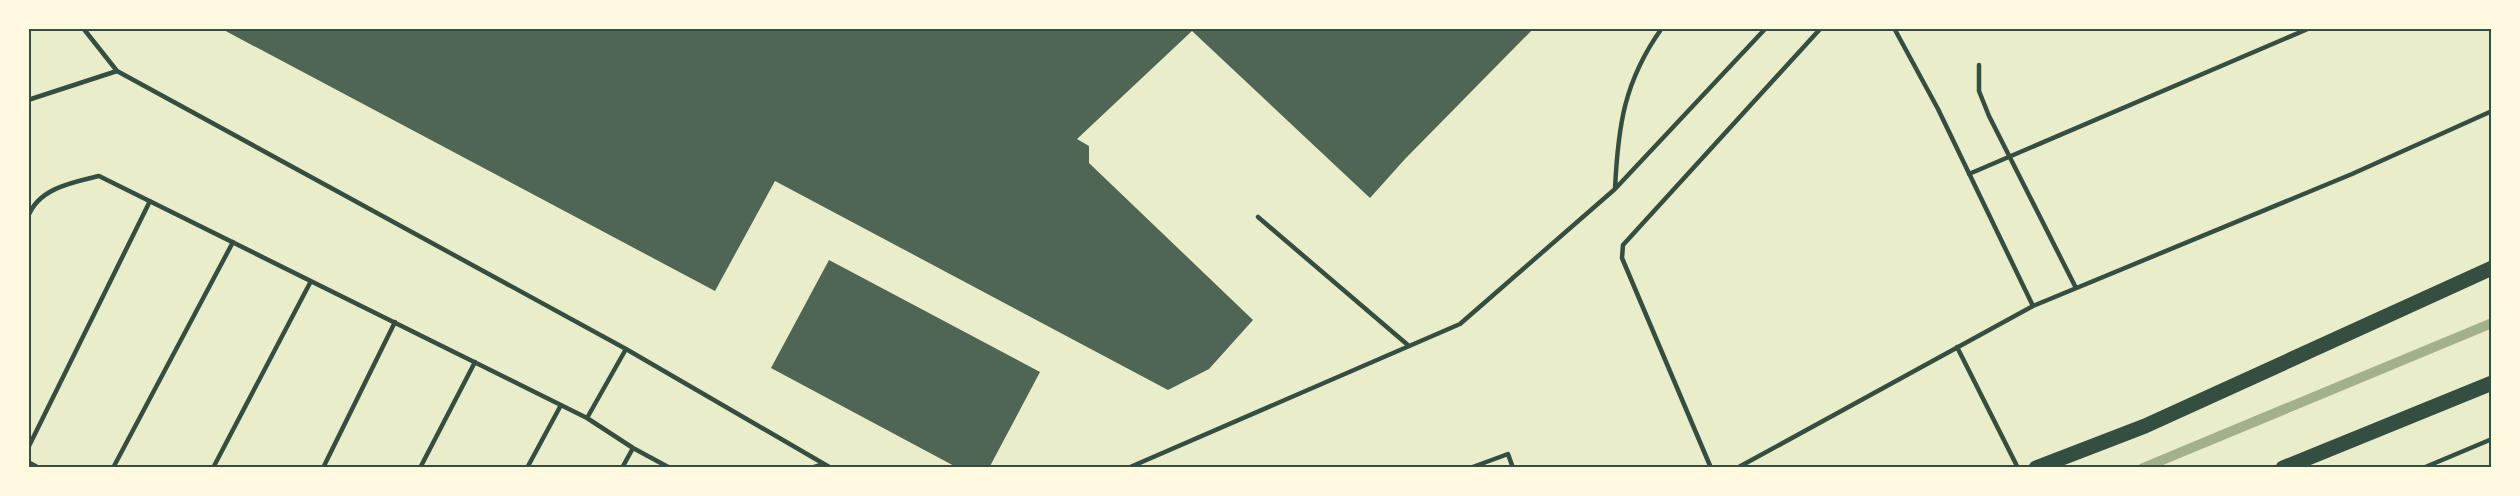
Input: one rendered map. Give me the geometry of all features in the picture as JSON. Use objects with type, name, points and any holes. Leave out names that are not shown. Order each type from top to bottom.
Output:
[{"type":"main road","points":[[2036,468],[2145,426],[2492,268]]},
{"type":"main road","points":[[2283,468],[2492,383]]},
{"type":"lane","points":[[82,28],[117,70],[626,349],[831,468]]},
{"type":"lane","points":[[1614,189],[1618,132],[1626,99],[1646,51],[1662,28]]},
{"type":"lane","points":[[1128,468],[1460,324],[1614,189],[1766,28]]},
{"type":"lane","points":[[1711,468],[1622,258],[1623,245],[1821,28]]},
{"type":"lane","points":[[1894,28],[2033,306]]},
{"type":"lane","points":[[1969,174],[2310,28]]},
{"type":"lane","points":[[1979,65],[1979,91],[2076,288]]},
{"type":"lane","points":[[28,100],[117,70]]},
{"type":"lane","points":[[1737,468],[2033,306],[2352,174],[2492,111]]},
{"type":"lane","points":[[28,217],[31,209],[59,185],[99,176],[587,418],[633,448],[670,468]]},
{"type":"lane","points":[[28,448],[150,201]]},
{"type":"lane","points":[[1258,217],[1409,346]]},
{"type":"lane","points":[[113,468],[233,242]]},
{"type":"lane","points":[[213,468],[311,281]]},
{"type":"lane","points":[[323,468],[395,322]]},
{"type":"lane","points":[[1957,347],[2018,468]]},
{"type":"lane","points":[[587,418],[626,349]]},
{"type":"lane","points":[[420,468],[475,362]]},
{"type":"lane","points":[[528,468],[561,405]]},
{"type":"lane","points":[[2423,468],[2492,439]]},
{"type":"lane","points":[[622,468],[633,448]]},
{"type":"lane","points":[[1470,468],[1508,454],[1513,468]]},
{"type":"lane","points":[[28,462],[39,468]]},
{"type":"lane","points":[[811,468],[824,464]]},
{"type":"building","points":[[220,28],[1534,28],[1405,159],[1370,198],[1192,31],[1077,139],[1089,146],[1089,163],[1253,320],[1209,369],[1168,390],[775,181],[715,291]]},
{"type":"building","points":[[829,260],[1040,372],[989,468],[958,468],[771,368]]},
{"type":"waterway","points":[[2143,468],[2492,323]]}]
